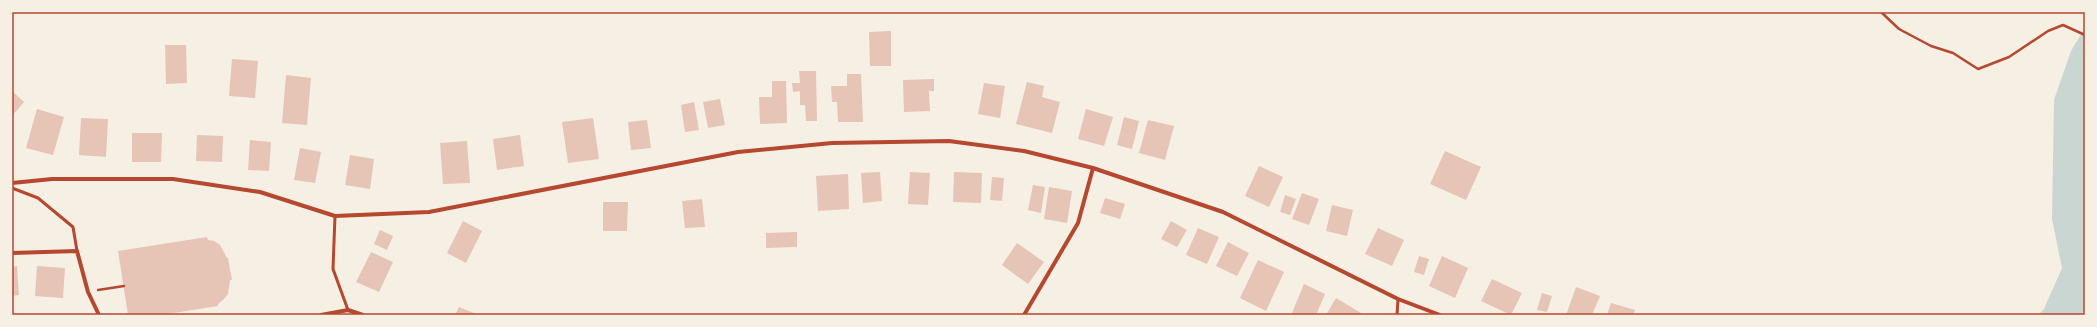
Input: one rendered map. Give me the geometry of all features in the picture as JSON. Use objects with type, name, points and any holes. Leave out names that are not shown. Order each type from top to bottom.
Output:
[{"type":"street","points":[[12,183],[52,179],[173,179],[260,192],[335,216],[429,212],[738,152],[832,143],[949,141],[1024,152],[1093,168],[1223,212],[1398,299],[1440,315]]},
{"type":"street","points":[[1024,315],[1078,223],[1093,168]]},
{"type":"street","points":[[12,252],[77,251],[88,292],[100,315]]},
{"type":"street","points":[[321,315],[348,310],[363,315]]},
{"type":"lane","points":[[12,188],[38,198],[73,227],[77,251]]},
{"type":"lane","points":[[335,216],[333,269],[348,310]]},
{"type":"lane","points":[[1397,315],[1398,299]]},
{"type":"path","points":[[1881,12],[1899,29],[1931,46],[1953,53],[1978,69],[2009,57],[2048,31],[2063,26],[2085,35]]},
{"type":"path","points":[[88,292],[124,286]]},
{"type":"shaded area","points":[[2085,28],[2085,315],[2038,315],[2044,309],[2062,268],[2052,219],[2054,100],[2071,51]]},
{"type":"building","points":[[891,31],[891,66],[870,66],[869,32]]},
{"type":"building","points":[[165,45],[186,45],[187,83],[166,84]]},
{"type":"building","points":[[232,59],[258,61],[255,98],[229,96]]},
{"type":"building","points":[[799,71],[816,71],[817,121],[806,121],[805,105],[800,105],[800,91],[793,92],[792,83],[800,83]]},
{"type":"building","points":[[847,74],[861,74],[863,122],[838,122],[837,102],[832,102],[831,86],[847,86]]},
{"type":"building","points":[[286,75],[311,78],[307,125],[282,123]]},
{"type":"building","points":[[934,79],[934,91],[929,91],[930,111],[904,112],[903,80]]},
{"type":"building","points":[[772,81],[786,81],[787,123],[760,124],[759,97],[772,97]]},
{"type":"building","points":[[1027,82],[1044,86],[1042,97],[1060,102],[1052,133],[1016,124]]},
{"type":"building","points":[[984,83],[1005,86],[1000,118],[978,114]]},
{"type":"building","points":[[12,91],[24,102],[12,116]]},
{"type":"building","points":[[720,99],[725,125],[708,128],[703,102]]},
{"type":"building","points":[[694,102],[699,130],[685,132],[681,105]]},
{"type":"building","points":[[37,109],[64,117],[53,155],[26,148]]},
{"type":"building","points":[[1086,109],[1113,117],[1104,146],[1078,139]]},
{"type":"building","points":[[1124,117],[1139,121],[1132,149],[1117,145]]},
{"type":"building","points":[[81,118],[108,119],[106,157],[79,155]]},
{"type":"building","points":[[593,118],[599,159],[568,163],[562,122]]},
{"type":"building","points":[[647,120],[651,148],[631,150],[628,122]]},
{"type":"building","points":[[1148,120],[1174,126],[1165,160],[1139,153]]},
{"type":"building","points":[[132,133],[162,133],[161,162],[132,162]]},
{"type":"building","points":[[197,135],[223,136],[222,162],[196,161]]},
{"type":"building","points":[[520,135],[524,166],[497,170],[493,139]]},
{"type":"building","points":[[250,140],[271,142],[269,171],[248,170]]},
{"type":"building","points":[[467,141],[470,183],[443,184],[440,143]]},
{"type":"building","points":[[300,148],[321,152],[315,183],[294,180]]},
{"type":"building","points":[[1445,151],[1481,167],[1466,200],[1430,184]]},
{"type":"building","points":[[350,155],[374,159],[370,189],[345,185]]},
{"type":"building","points":[[1259,166],[1283,177],[1269,207],[1245,196]]},
{"type":"building","points":[[880,172],[882,201],[863,203],[861,173]]},
{"type":"building","points":[[910,172],[930,173],[928,205],[908,204]]},
{"type":"building","points":[[954,172],[982,173],[981,203],[953,202]]},
{"type":"building","points":[[848,174],[849,209],[818,211],[816,176]]},
{"type":"building","points":[[992,177],[1004,178],[1002,201],[990,200]]},
{"type":"building","points":[[1033,185],[1045,187],[1041,213],[1028,210]]},
{"type":"building","points":[[1049,187],[1072,191],[1067,223],[1044,219]]},
{"type":"building","points":[[1302,193],[1319,199],[1309,225],[1292,219]]},
{"type":"building","points":[[1285,195],[1296,199],[1290,215],[1280,212]]},
{"type":"building","points":[[1105,198],[1125,204],[1120,219],[1100,213]]},
{"type":"building","points":[[702,199],[705,227],[685,228],[682,201]]},
{"type":"building","points":[[603,202],[628,202],[627,231],[603,231]]},
{"type":"building","points":[[1332,205],[1353,210],[1347,236],[1326,231]]},
{"type":"building","points":[[463,221],[482,231],[466,263],[447,253]]},
{"type":"building","points":[[1171,221],[1187,230],[1177,247],[1161,239]]},
{"type":"building","points":[[1198,228],[1219,237],[1207,264],[1186,255]]},
{"type":"building","points":[[1378,228],[1404,240],[1392,266],[1365,254]]},
{"type":"building","points":[[380,230],[393,236],[387,250],[374,244]]},
{"type":"building","points":[[797,232],[797,247],[766,248],[766,233]]},
{"type":"building","points":[[207,237],[208,240],[214,241],[220,245],[228,258],[232,280],[230,280],[228,294],[218,304],[218,306],[161,315],[128,315],[118,251]]},
{"type":"building","points":[[1228,242],[1249,253],[1237,276],[1216,266]]},
{"type":"building","points":[[1017,243],[1044,262],[1028,284],[1002,265]]},
{"type":"building","points":[[371,252],[393,262],[379,292],[356,282]]},
{"type":"building","points":[[1419,256],[1429,259],[1424,275],[1414,272]]},
{"type":"building","points":[[1442,256],[1468,268],[1455,298],[1429,286]]},
{"type":"building","points":[[1258,260],[1284,272],[1266,311],[1240,298]]},
{"type":"building","points":[[17,266],[19,295],[12,296],[12,267]]},
{"type":"building","points":[[37,266],[65,268],[63,298],[35,296]]},
{"type":"building","points":[[1492,279],[1522,293],[1511,315],[1481,301]]},
{"type":"building","points":[[1304,284],[1325,294],[1316,315],[1297,315],[1292,313]]},
{"type":"building","points":[[1576,287],[1600,296],[1592,315],[1566,315]]},
{"type":"building","points":[[1542,293],[1552,296],[1547,312],[1537,310]]},
{"type":"building","points":[[1336,298],[1361,313],[1360,315],[1326,315]]},
{"type":"building","points":[[1611,303],[1635,310],[1633,315],[1607,315]]},
{"type":"building","points":[[459,307],[479,315],[455,315]]}]
